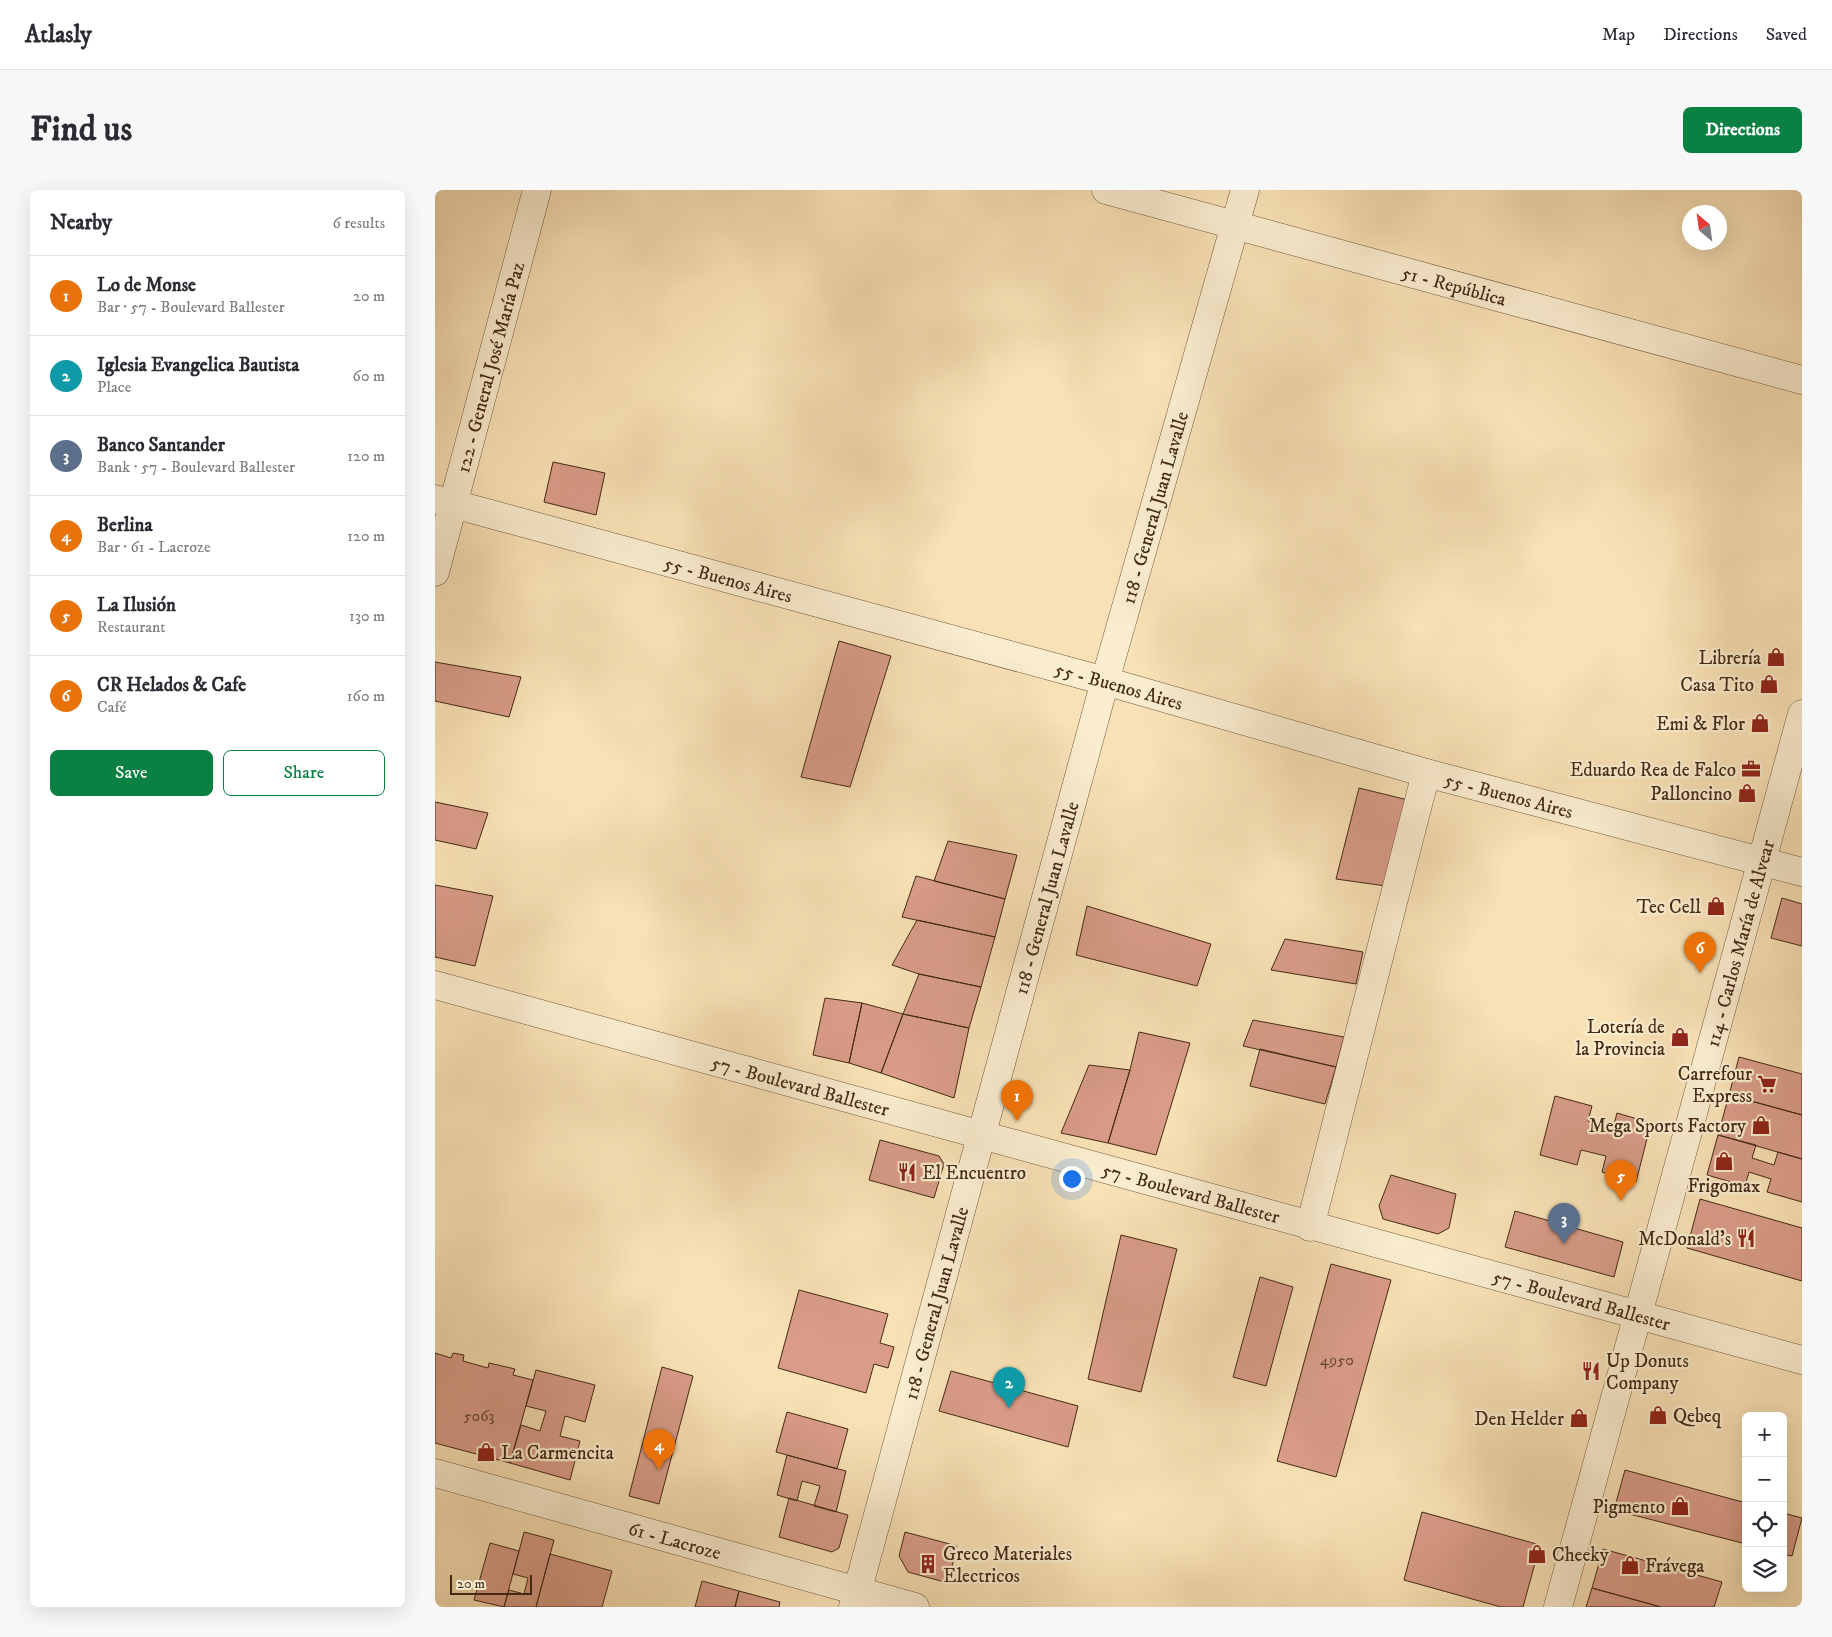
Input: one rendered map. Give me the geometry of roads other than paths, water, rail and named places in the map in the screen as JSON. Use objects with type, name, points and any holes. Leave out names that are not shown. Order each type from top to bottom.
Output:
[{"type":"street","name":"122 - General José María Paz","points":[[435,572],[444,502],[537,190]]},
{"type":"street","name":"51 - República","points":[[1106,190],[1802,380]]},
{"type":"street","name":"118 - General Juan Lavalle","points":[[855,1599],[1105,681],[1245,190]]},
{"type":"street","name":"55 - Buenos Aires","points":[[444,502],[1105,681],[1426,773],[1802,872]]},
{"type":"street","name":"114 - Carlos María de Alvear","points":[[1558,1607],[1802,714]]},
{"type":"street","points":[[1310,1227],[1426,773]]},
{"type":"street","name":"57 - Boulevard Ballester","points":[[435,985],[1310,1227],[1802,1360]]},
{"type":"street","name":"61 - Lacroze","points":[[435,1473],[855,1599],[915,1607]]},
{"type":"place","name":"Librería","points":[[1776,657]]},
{"type":"place","name":"Casa Tito","points":[[1769,684]]},
{"type":"place","name":"Emi & Flor","points":[[1760,723]]},
{"type":"place","name":"Eduardo Rea de Falco","points":[[1751,769]]},
{"type":"place","name":"Palloncino","points":[[1747,793]]},
{"type":"place","name":"Tec Cell","points":[[1716,906]]},
{"type":"place","name":"CR Helados & Cafe","points":[[1700,973]]},
{"type":"place","name":"Lotería de la Provincia","points":[[1680,1037]]},
{"type":"place","name":"Carrefour Express","points":[[1767,1084]]},
{"type":"place","name":"Lo de Monse","points":[[1017,1121]]},
{"type":"place","name":"Mega Sports Factory","points":[[1761,1125]]},
{"type":"place","name":"Frigomax","points":[[1724,1161]]},
{"type":"place","name":"El Encuentro","points":[[907,1172]]},
{"type":"place","name":"La Ilusión","points":[[1621,1201]]},
{"type":"place","name":"McDonald's","points":[[1746,1238]]},
{"type":"place","name":"Banco Santander","points":[[1564,1244]]},
{"type":"place","name":"Up Donuts Company","points":[[1591,1371]]},
{"type":"place","name":"Iglesia Evangelica Bautista","points":[[1009,1408]]},
{"type":"place","name":"Qebeq","points":[[1658,1415]]},
{"type":"place","name":"Den Helder","points":[[1579,1418]]},
{"type":"place","name":"La Carmencita","points":[[486,1452]]},
{"type":"place","name":"Berlina","points":[[659,1470]]},
{"type":"place","name":"Pigmento","points":[[1680,1506]]},
{"type":"place","name":"Cheeky","points":[[1537,1554]]},
{"type":"place","name":"Greco Materiales Electricos","points":[[928,1564]]},
{"type":"place","name":"Frávega","points":[[1630,1565]]}]
